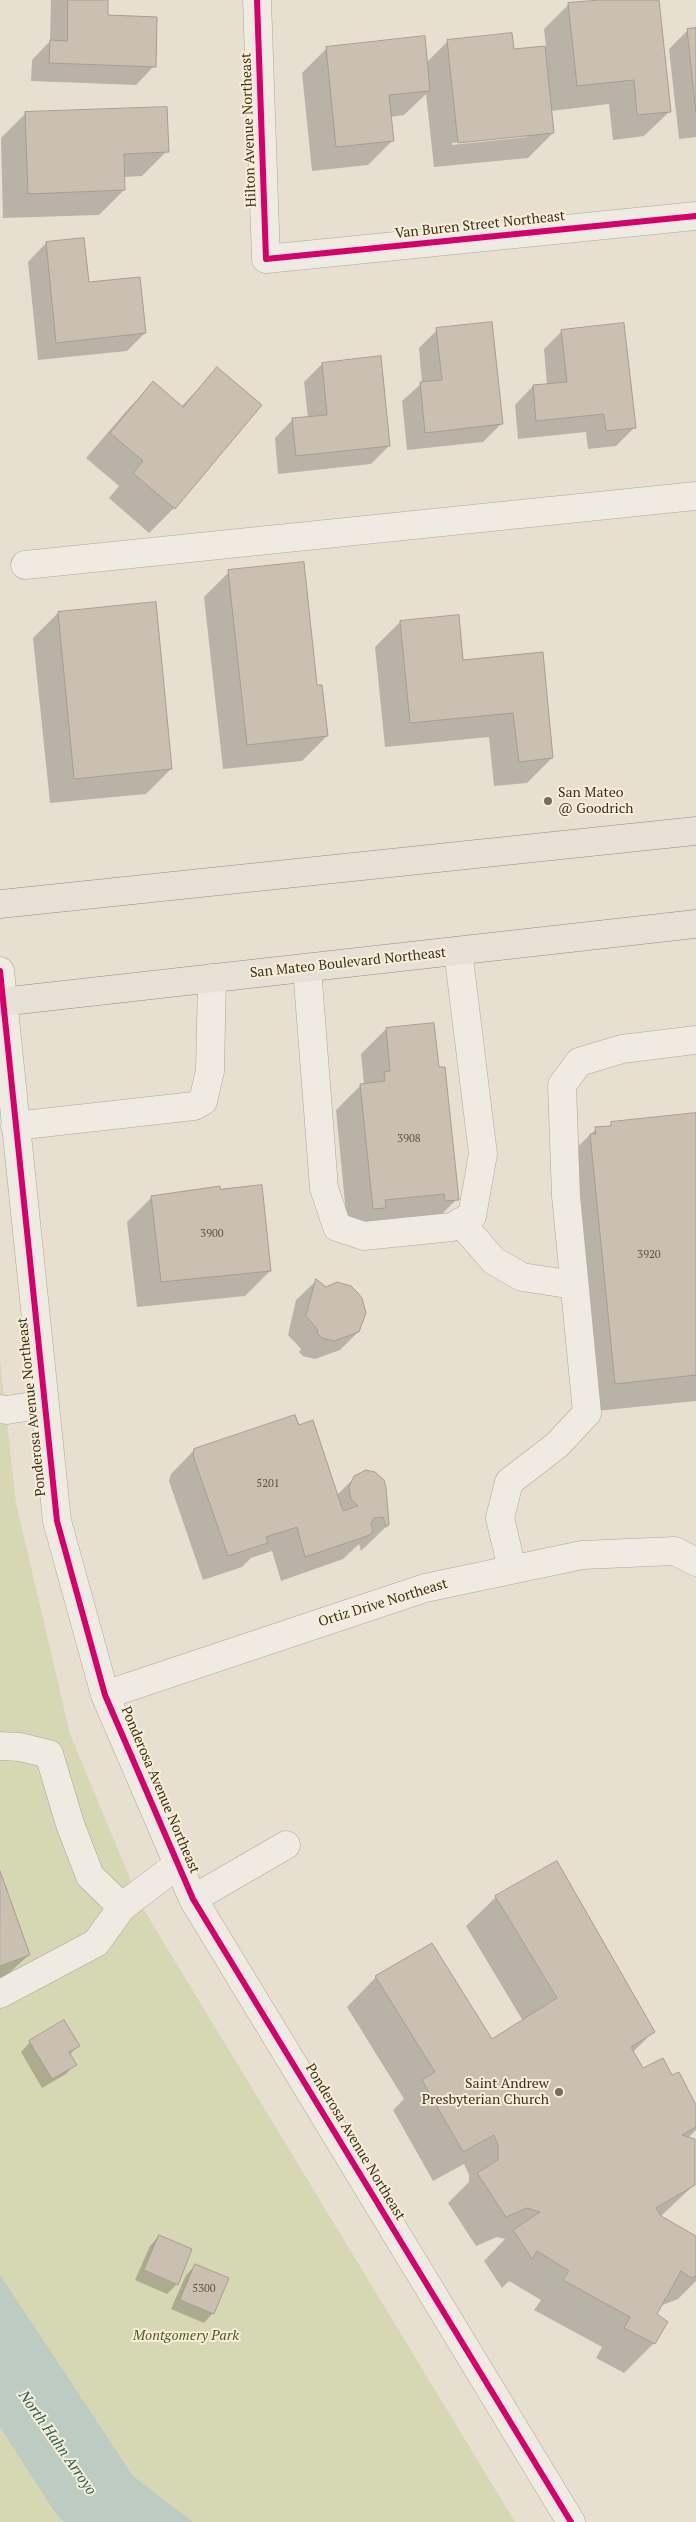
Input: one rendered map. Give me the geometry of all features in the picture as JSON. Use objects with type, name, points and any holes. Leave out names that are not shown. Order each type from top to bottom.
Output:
[{"type":"main road","points":[[0,904],[696,831]]},
{"type":"main road","name":"San Mateo Boulevard Northeast","points":[[1,1002],[696,924]]},
{"type":"street","name":"Hilton Avenue Northeast","points":[[257,0],[266,259]]},
{"type":"street","name":"Van Buren Street Northeast","points":[[266,259],[696,216]]},
{"type":"street","points":[[696,216],[696,224]]},
{"type":"street","points":[[26,565],[696,496]]},
{"type":"street","points":[[307,968],[324,1188],[337,1227],[364,1236],[452,1227],[472,1216],[483,1154],[458,951]]},
{"type":"street","name":"Ponderosa Avenue Northeast","points":[[0,971],[1,1002],[57,1521],[106,1695],[177,1864],[194,1899],[571,2522]]},
{"type":"street","points":[[15,1126],[194,1106],[203,1101],[210,1071],[212,978]]},
{"type":"street","points":[[512,1570],[500,1518],[509,1482],[557,1445],[587,1413],[566,1196],[562,1085],[579,1062],[622,1049],[696,1040]]},
{"type":"street","points":[[460,1222],[494,1261],[522,1277],[574,1285]]},
{"type":"street","points":[[0,1409],[7,1410],[44,1404]]},
{"type":"street","name":"Ortiz Drive Northeast","points":[[106,1695],[425,1588],[582,1555],[676,1551],[696,1562]]},
{"type":"street","points":[[0,1746],[20,1747],[49,1754],[70,1824],[90,1876],[122,1907]]},
{"type":"street","points":[[194,1899],[286,1845]]},
{"type":"street","points":[[0,1994],[96,1943],[122,1907],[177,1864]]},
{"type":"green space","name":"Montgomery Park","points":[[0,1360],[16,1503],[70,1734],[141,1905],[515,2522],[0,2522]]},
{"type":"water","name":"North Hahn Arroyo","points":[[0,2275],[133,2476],[193,2522],[64,2522],[54,2511],[0,2427]]},
{"type":"building","points":[[68,0],[108,0],[108,15],[157,17],[156,67],[49,63],[50,40],[67,41]]},
{"type":"building","points":[[600,0],[659,0],[671,112],[637,115],[634,80],[577,86],[568,3]]},
{"type":"building","points":[[696,28],[696,113],[687,29]]},
{"type":"building","points":[[512,33],[514,49],[545,46],[554,133],[458,143],[447,40]]},
{"type":"building","points":[[425,36],[430,91],[389,95],[394,141],[336,147],[326,47]]},
{"type":"building","points":[[167,107],[169,152],[124,154],[125,190],[28,194],[25,112]]},
{"type":"building","points":[[84,238],[89,282],[140,277],[146,333],[56,343],[46,242]]},
{"type":"building","points":[[492,322],[503,424],[425,433],[420,382],[442,380],[436,328]]},
{"type":"building","points":[[624,323],[636,428],[606,431],[604,414],[536,421],[533,385],[567,382],[561,330]]},
{"type":"building","points":[[381,356],[390,446],[296,456],[292,418],[327,415],[322,363]]},
{"type":"building","points":[[217,367],[262,405],[175,509],[133,473],[143,461],[110,433],[153,381],[183,407]]},
{"type":"building","points":[[304,562],[317,685],[322,685],[328,736],[247,745],[228,570]]},
{"type":"building","points":[[156,602],[172,769],[74,779],[58,612]]},
{"type":"building","points":[[459,615],[463,660],[543,652],[553,758],[519,762],[513,713],[410,723],[400,621]]},
{"type":"building","points":[[434,1023],[439,1067],[445,1067],[459,1200],[445,1201],[444,1194],[385,1200],[386,1208],[373,1209],[360,1084],[385,1081],[384,1072],[390,1071],[386,1028]]},
{"type":"building","points":[[696,1113],[696,1375],[615,1384],[590,1134],[596,1134],[595,1127],[611,1126],[611,1122]]},
{"type":"building","points":[[262,1185],[271,1271],[161,1282],[151,1196],[220,1186],[220,1189]]},
{"type":"building","points":[[316,1279],[326,1287],[337,1282],[351,1286],[362,1298],[366,1313],[359,1332],[334,1341],[322,1338],[317,1333],[318,1330],[306,1316]]},
{"type":"building","points":[[295,1415],[299,1425],[313,1420],[343,1511],[358,1506],[351,1499],[349,1487],[354,1476],[366,1470],[375,1472],[384,1480],[386,1487],[389,1525],[386,1527],[383,1517],[374,1518],[371,1524],[373,1531],[370,1535],[305,1557],[297,1527],[266,1537],[268,1543],[228,1556],[193,1456],[194,1449]]},
{"type":"building","name":"Saint Andrew Presbyterian Church","points":[[557,1861],[655,2032],[631,2047],[643,2068],[663,2058],[672,2075],[679,2072],[696,2105],[696,2127],[682,2135],[695,2139],[695,2185],[656,2208],[661,2216],[696,2236],[696,2276],[691,2278],[681,2271],[657,2314],[668,2322],[655,2344],[624,2328],[630,2317],[563,2280],[569,2271],[537,2251],[532,2259],[513,2230],[540,2212],[527,2208],[506,2217],[477,2173],[498,2160],[498,2145],[494,2135],[463,2152],[422,2080],[435,2072],[375,1976],[432,1943],[492,2039],[557,1998],[495,1896]]},
{"type":"building","points":[[0,1871],[30,1955],[0,1966]]},
{"type":"building","points":[[64,2020],[80,2046],[69,2052],[77,2065],[52,2079],[29,2041]]},
{"type":"building","points":[[159,2235],[192,2249],[178,2285],[144,2270]]},
{"type":"building","points":[[195,2264],[229,2278],[214,2314],[180,2300]]},
{"type":"cycle path","points":[[257,0],[266,259],[696,216]]},
{"type":"cycle path","points":[[0,971],[57,1521],[105,1695],[193,1899],[571,2522]]},
{"type":"place","name":"San Mateo @ Goodrich","points":[[548,801]]},
{"type":"place","name":"Saint Andrew Presbyterian Church","points":[[559,2092]]}]
